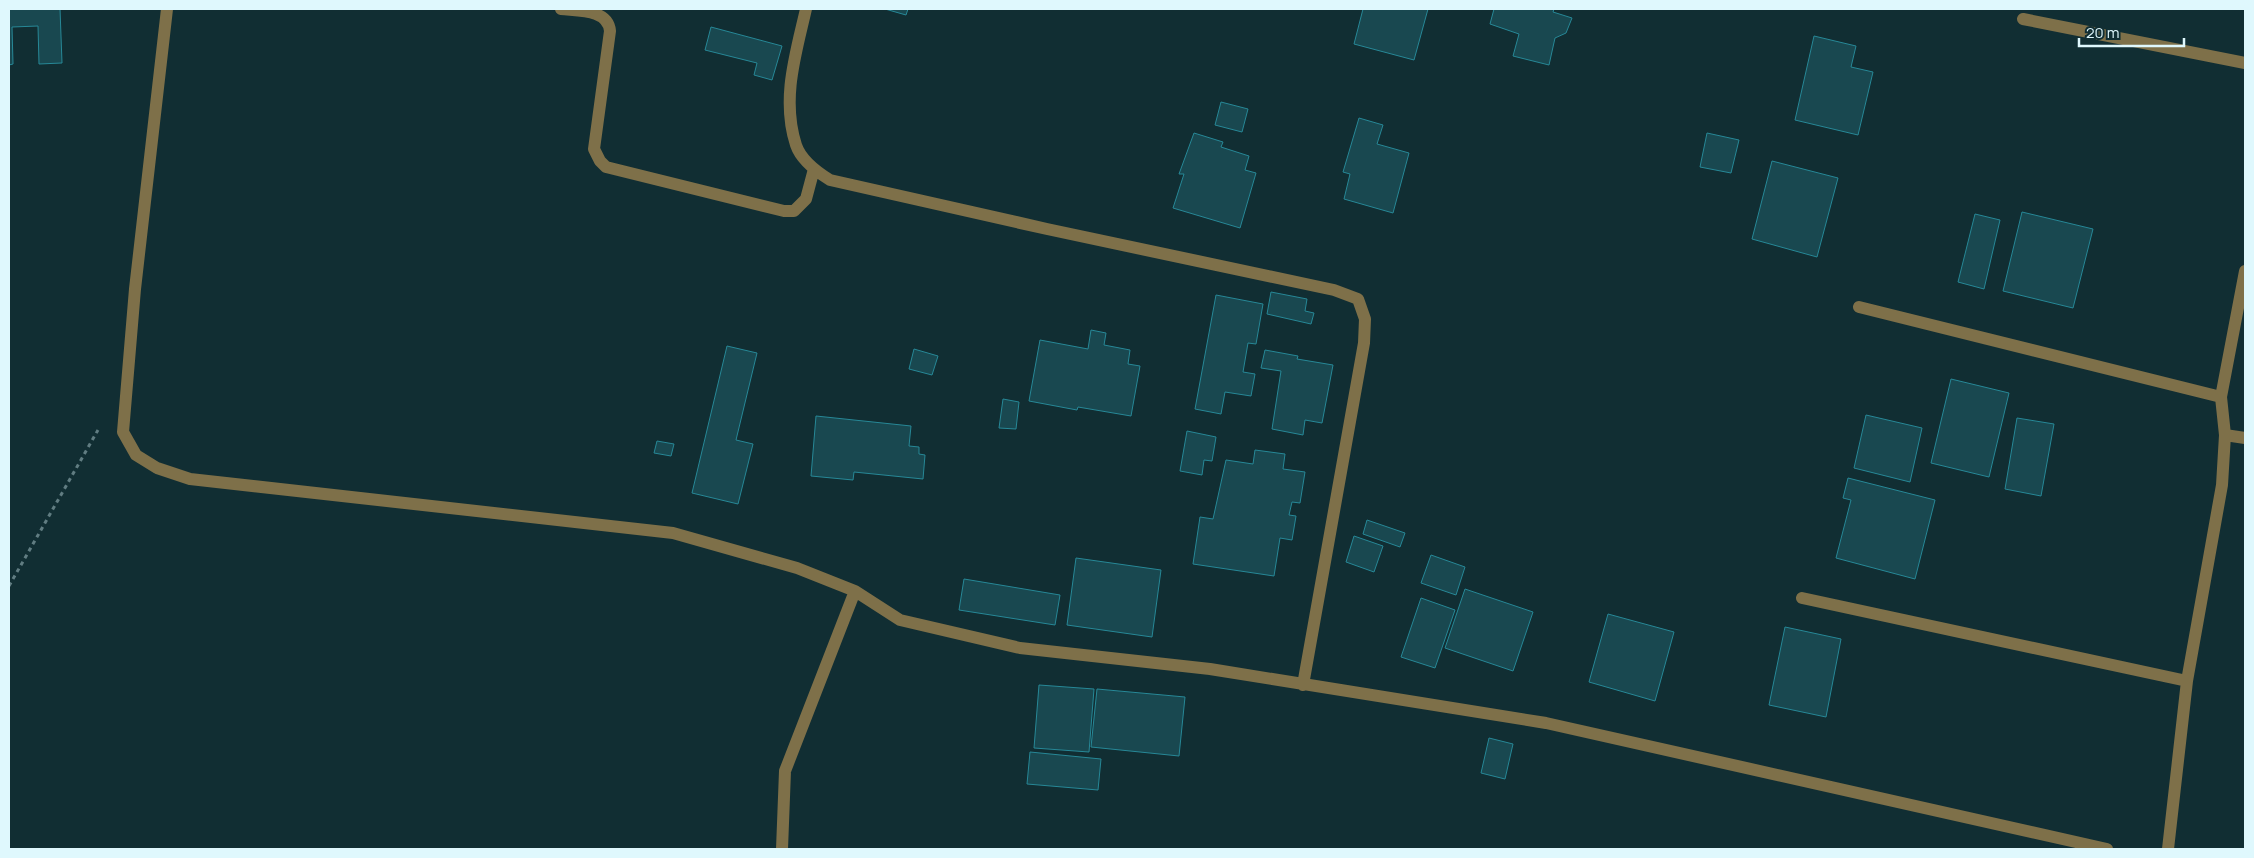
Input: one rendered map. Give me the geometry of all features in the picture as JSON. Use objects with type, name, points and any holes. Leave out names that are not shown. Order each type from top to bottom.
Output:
[{"type":"street","points":[[167,9],[135,289],[123,432],[136,455],[157,468],[190,479],[674,533],[797,568],[855,592],[900,620],[1020,648],[1210,669],[1546,723],[2107,849]]},
{"type":"street","points":[[561,9],[603,16],[610,24],[594,149],[600,161],[606,167],[784,212],[794,211],[806,199],[814,169]]},
{"type":"street","points":[[806,9],[789,79],[790,112],[796,146],[814,169],[830,180],[1047,229],[1334,290],[1358,299],[1365,319],[1364,343],[1303,685]]},
{"type":"street","points":[[2023,19],[2245,63]]},
{"type":"street","points":[[2168,849],[2187,681],[2222,485],[2225,435],[2221,397],[2245,271]]},
{"type":"street","points":[[1859,307],[2221,397]]},
{"type":"street","points":[[2225,435],[2245,438]]},
{"type":"street","points":[[782,849],[785,771],[855,592]]},
{"type":"street","points":[[1802,598],[2187,681]]},
{"type":"path","points":[[9,586],[99,428]]},
{"type":"building","points":[[9,9],[60,9],[62,63],[39,64],[38,26],[12,27],[13,64],[9,65]]},
{"type":"building","points":[[885,9],[908,9],[906,15]]},
{"type":"building","points":[[1363,9],[1428,9],[1414,60],[1354,44]]},
{"type":"building","points":[[1494,9],[1554,9],[1553,12],[1572,18],[1566,33],[1555,38],[1549,65],[1513,56],[1519,34],[1490,24]]},
{"type":"building","points":[[711,27],[782,46],[772,80],[754,75],[757,63],[705,50]]},
{"type":"building","points":[[1814,36],[1856,46],[1851,67],[1873,72],[1858,135],[1795,120]]},
{"type":"building","points":[[1221,102],[1248,109],[1242,132],[1215,125]]},
{"type":"building","points":[[1359,118],[1383,125],[1377,144],[1409,153],[1393,213],[1344,199],[1350,174],[1343,172]]},
{"type":"building","points":[[1194,133],[1223,142],[1221,147],[1249,156],[1245,170],[1256,173],[1240,228],[1173,208],[1184,174],[1179,174]]},
{"type":"building","points":[[1707,133],[1739,140],[1731,173],[1700,167]]},
{"type":"building","points":[[1772,161],[1838,178],[1817,257],[1752,239]]},
{"type":"building","points":[[2022,212],[2093,229],[2073,308],[2003,291]]},
{"type":"building","points":[[1975,214],[2000,220],[1984,289],[1958,282]]},
{"type":"building","points":[[1271,292],[1307,299],[1305,311],[1314,313],[1311,324],[1267,314]]},
{"type":"building","points":[[1216,295],[1263,304],[1256,344],[1248,343],[1243,372],[1255,374],[1251,396],[1225,392],[1221,414],[1195,409]]},
{"type":"building","points":[[1091,330],[1106,333],[1104,345],[1130,350],[1128,364],[1140,366],[1131,416],[1078,407],[1077,410],[1029,401],[1040,340],[1088,349]]},
{"type":"building","points":[[727,346],[757,353],[736,440],[753,444],[738,504],[692,493]]},
{"type":"building","points":[[914,349],[938,356],[932,375],[909,369]]},
{"type":"building","points":[[1265,350],[1298,356],[1297,359],[1333,365],[1322,423],[1305,420],[1303,435],[1272,429],[1281,371],[1261,368]]},
{"type":"building","points":[[1951,379],[2009,393],[1989,477],[1931,463]]},
{"type":"building","points":[[1003,399],[1019,402],[1016,429],[999,428]]},
{"type":"building","points":[[1866,415],[1922,428],[1910,482],[1854,468]]},
{"type":"building","points":[[816,416],[911,426],[909,446],[919,447],[919,454],[925,455],[923,479],[854,472],[853,480],[811,476]]},
{"type":"building","points":[[2017,418],[2054,424],[2041,496],[2005,489]]},
{"type":"building","points":[[1187,431],[1216,437],[1212,461],[1204,460],[1202,475],[1180,471]]},
{"type":"building","points":[[657,441],[674,444],[671,456],[654,453]]},
{"type":"building","points":[[1255,450],[1285,454],[1283,469],[1305,472],[1300,503],[1292,502],[1289,515],[1296,516],[1292,540],[1280,538],[1274,576],[1193,564],[1200,517],[1213,519],[1226,460],[1253,464]]},
{"type":"building","points":[[1848,478],[1935,500],[1915,579],[1836,558],[1851,500],[1843,498]]},
{"type":"building","points":[[1367,520],[1405,533],[1400,547],[1363,534]]},
{"type":"building","points":[[1354,536],[1383,546],[1374,572],[1346,562]]},
{"type":"building","points":[[1431,555],[1465,567],[1456,595],[1421,583]]},
{"type":"building","points":[[1076,558],[1161,570],[1152,637],[1067,625]]},
{"type":"building","points":[[964,579],[1060,595],[1055,625],[959,610]]},
{"type":"building","points":[[1465,589],[1533,612],[1513,671],[1445,648]]},
{"type":"building","points":[[1421,598],[1455,610],[1435,668],[1401,657]]},
{"type":"building","points":[[1608,614],[1674,632],[1655,701],[1589,682]]},
{"type":"building","points":[[1785,627],[1841,639],[1826,717],[1769,705]]},
{"type":"building","points":[[1039,685],[1094,689],[1089,752],[1034,748]]},
{"type":"building","points":[[1097,689],[1185,697],[1179,756],[1091,747]]},
{"type":"building","points":[[1489,738],[1513,744],[1505,779],[1481,773]]},
{"type":"building","points":[[1030,752],[1101,759],[1098,790],[1027,784]]}]
